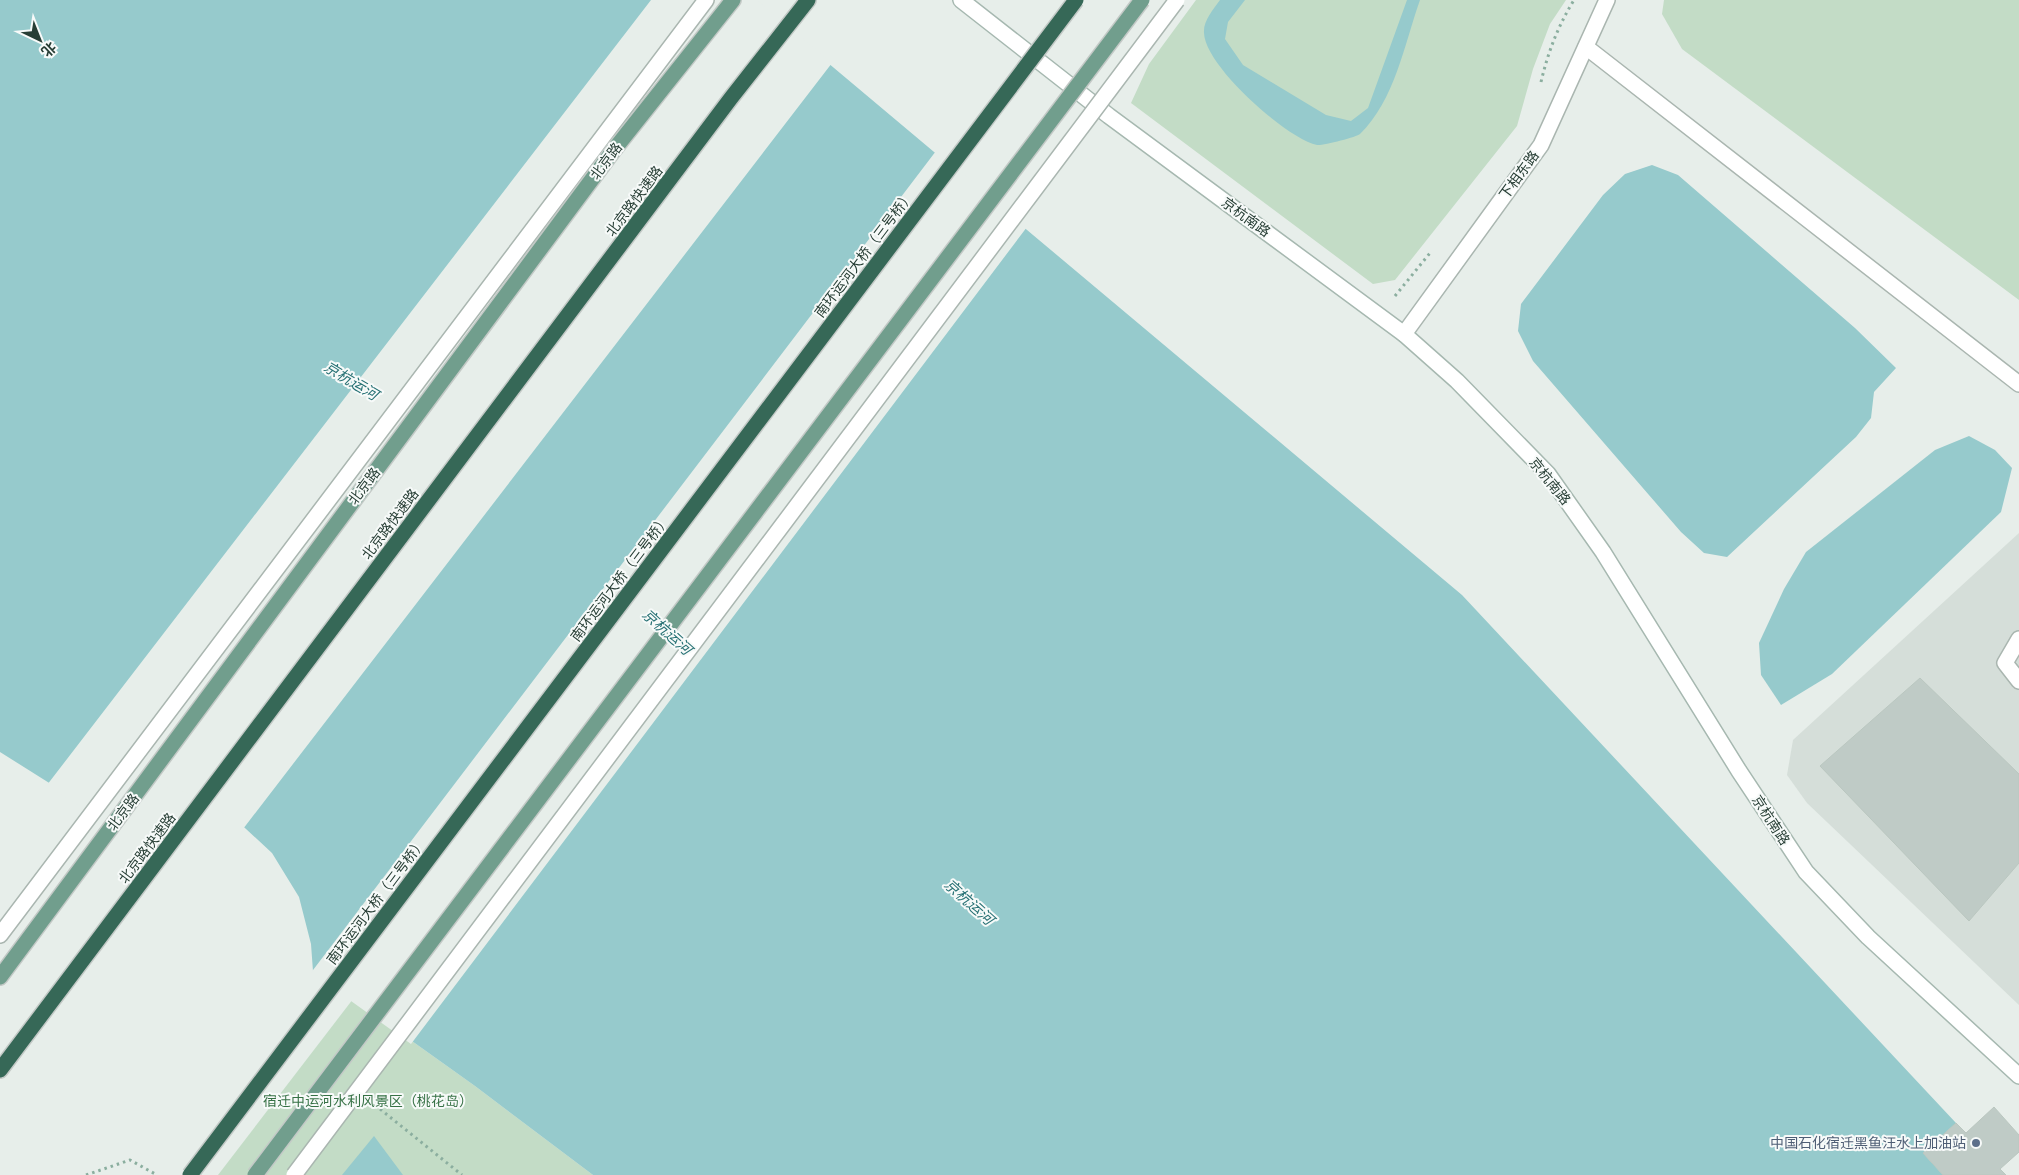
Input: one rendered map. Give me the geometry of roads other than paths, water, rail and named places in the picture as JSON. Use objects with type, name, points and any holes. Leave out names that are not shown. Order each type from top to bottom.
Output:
[{"type":"highway","name":"北京路快速路","points":[[0,1070],[725,106],[808,0]]},
{"type":"highway","name":"南环运河大桥（三号桥）","points":[[190,1175],[1076,0]]},
{"type":"main road","name":"北京路","points":[[0,977],[614,150],[733,0]]},
{"type":"main road","points":[[255,1175],[1142,0]]},
{"type":"street","points":[[0,935],[706,0]]},
{"type":"street","name":"京杭南路","points":[[961,0],[1110,116],[1404,334],[1457,381],[1548,474],[1603,552],[1739,771],[1806,872],[1868,937],[2019,1076]]},
{"type":"street","points":[[294,1175],[1177,0]]},
{"type":"street","name":"下相东路","points":[[1404,334],[1541,145],[1607,0]]},
{"type":"street","points":[[1586,47],[2019,384]]},
{"type":"street","points":[[2019,639],[2005,662],[2019,681]]},
{"type":"water","name":"京杭运河","points":[[0,0],[753,0],[1462,595],[1956,1123],[1923,1153],[1943,1175],[593,1175],[475,1086],[353,999],[314,985],[311,944],[299,897],[272,853],[232,816],[191,792],[134,774],[62,791],[0,752]]},
{"type":"water","points":[[1220,0],[1245,0],[1228,22],[1225,39],[1243,65],[1326,115],[1351,121],[1368,108],[1407,0],[1420,0],[1390,89],[1372,120],[1360,134],[1332,143],[1317,145],[1303,140],[1268,115],[1249,99],[1218,63],[1208,47],[1204,29],[1209,16]]},
{"type":"water","points":[[1652,165],[1678,175],[1855,328],[1896,368],[1874,392],[1871,418],[1856,437],[1727,557],[1704,553],[1681,532],[1533,361],[1518,331],[1521,304],[1603,195],[1625,174]]},
{"type":"water","points":[[1969,436],[1995,450],[2012,468],[2001,512],[1832,674],[1781,705],[1761,675],[1759,643],[1784,589],[1806,552],[1935,450]]},
{"type":"water","points":[[374,1136],[403,1175],[342,1175]]},
{"type":"place","name":"中国石化宿迁黑鱼汪水上加油站","points":[[1976,1143]]},
{"type":"park label","name":"宿迁中运河水利风景区（桃花岛）","points":[[368,1101]]}]
